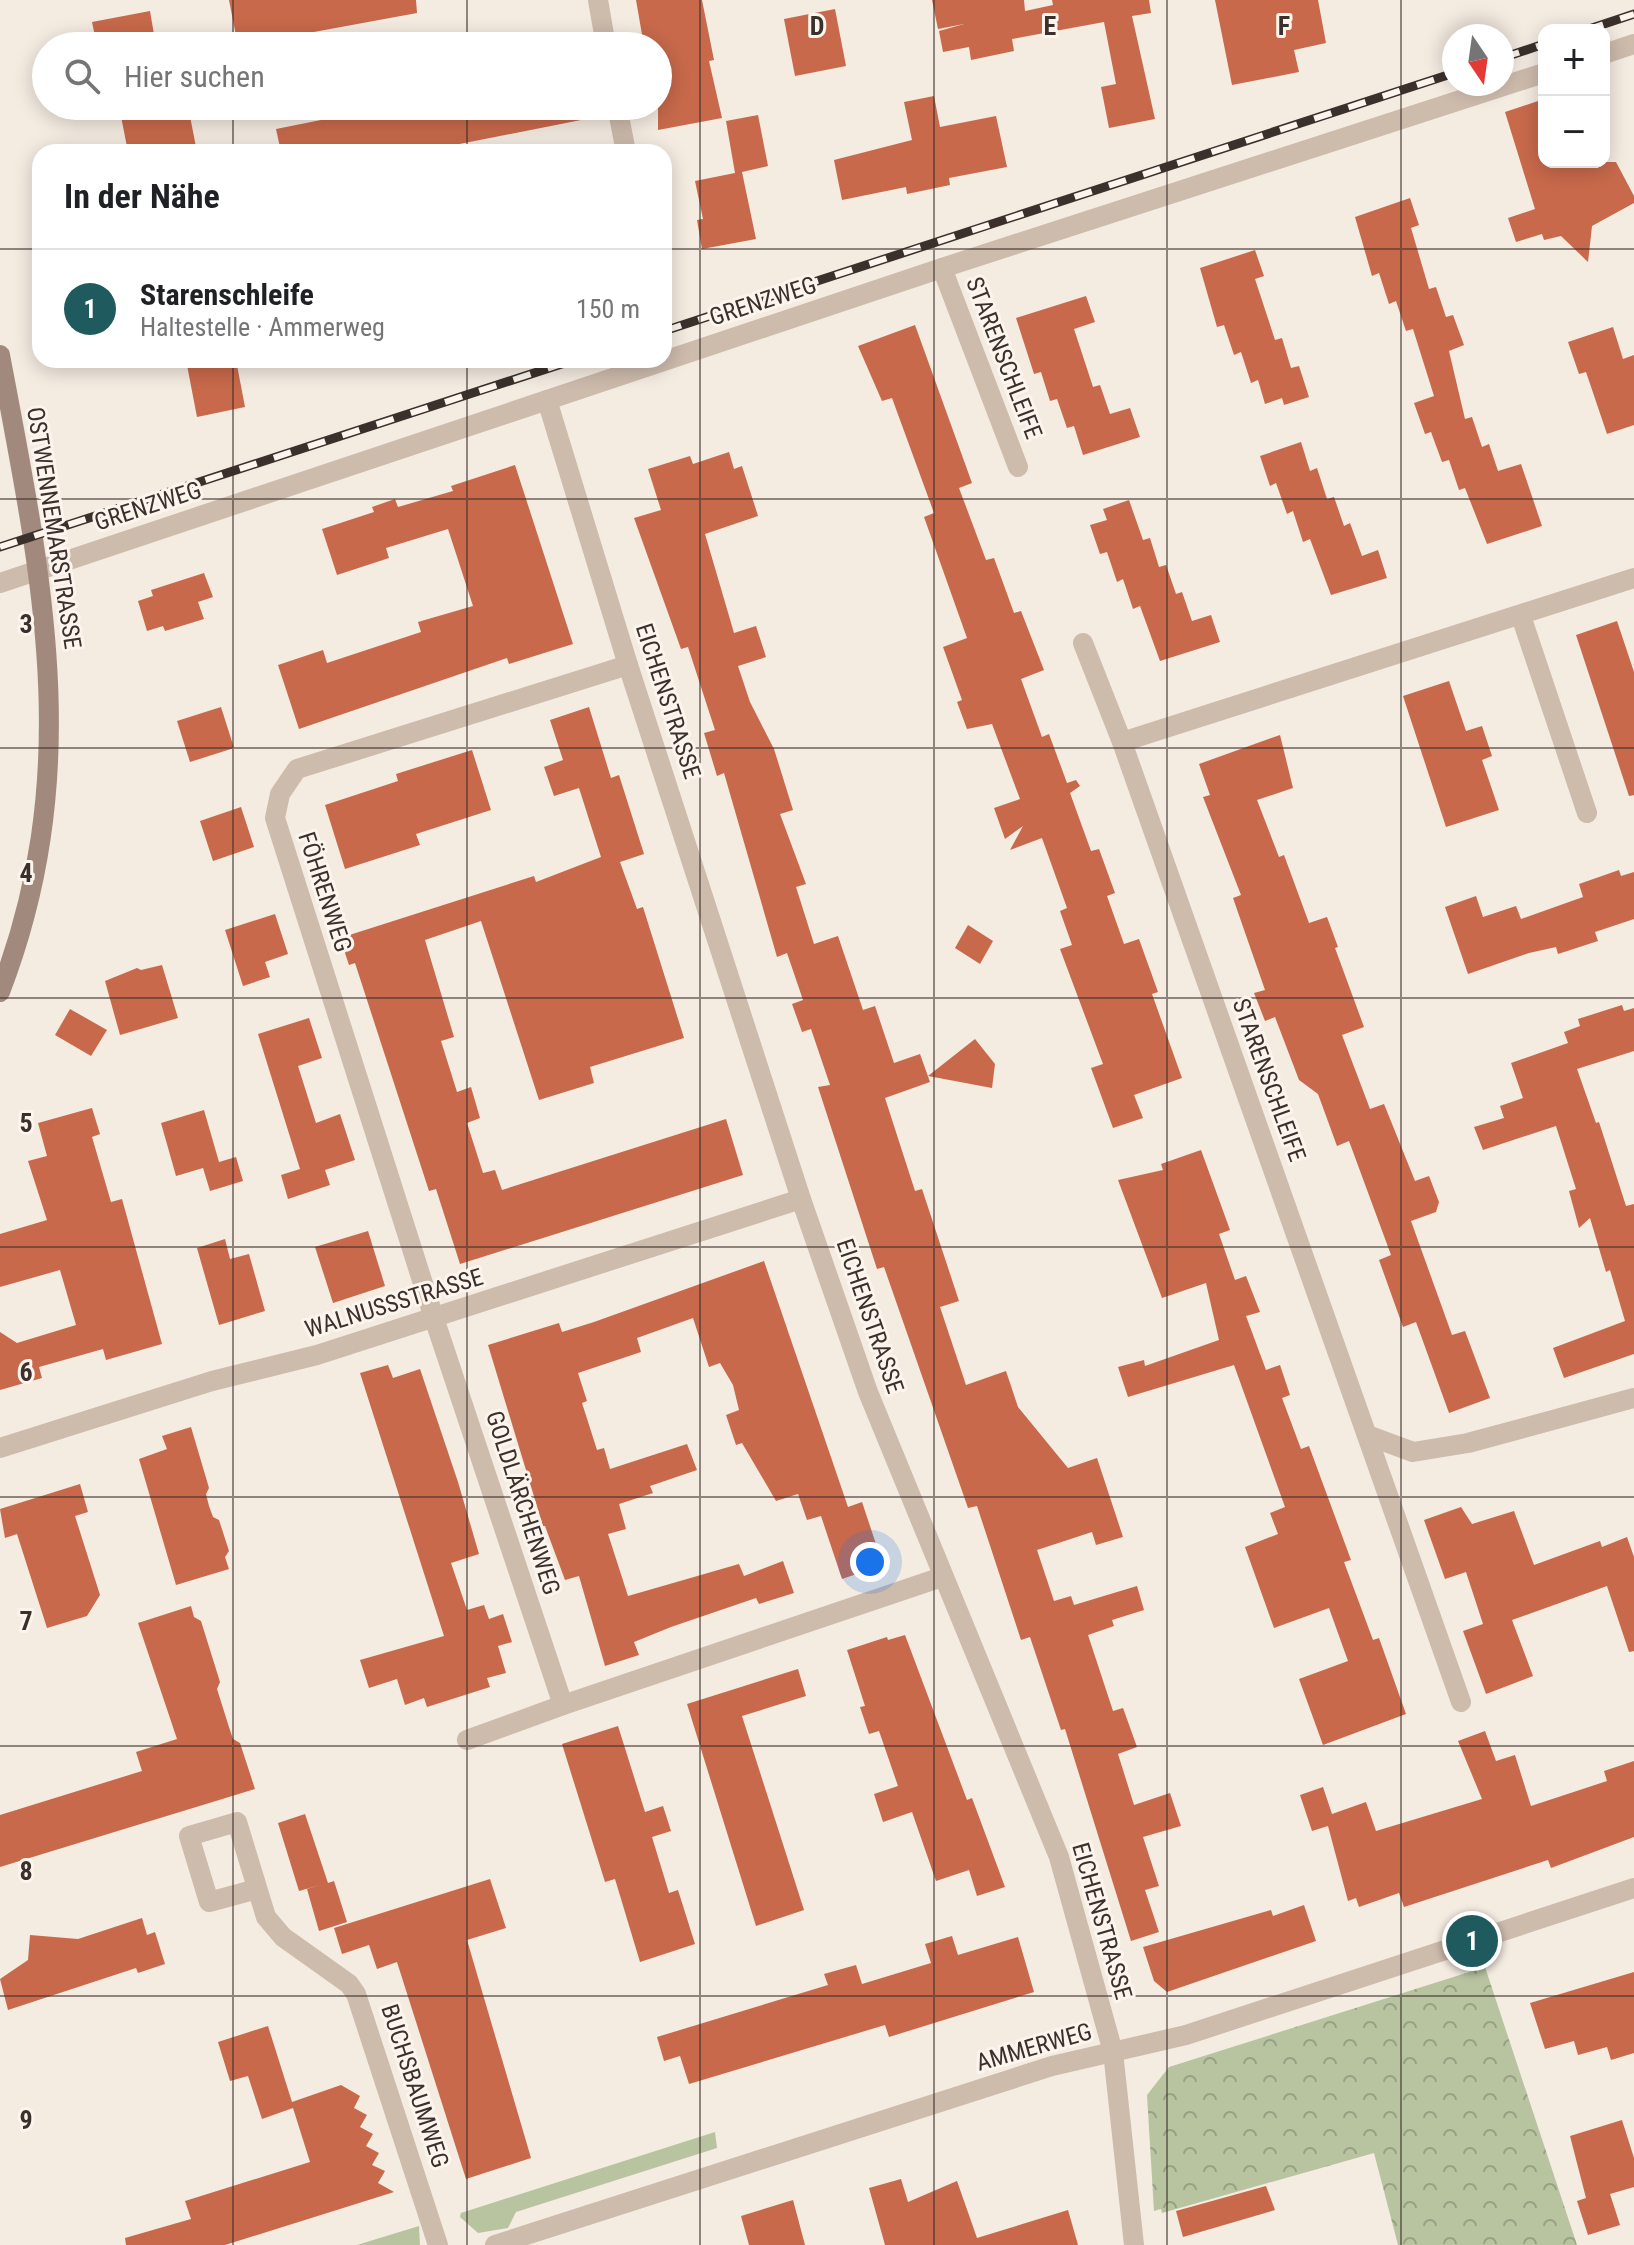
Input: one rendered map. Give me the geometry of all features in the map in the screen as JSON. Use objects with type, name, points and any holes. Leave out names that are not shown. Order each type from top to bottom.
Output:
[{"type":"street","points":[[598,0],[604,32]]},
{"type":"street","points":[[1610,52],[1634,44]]},
{"type":"street","name":"GRENZWEG","points":[[672,358],[1538,75]]},
{"type":"street","points":[[620,120],[624,144]]},
{"type":"street","name":"STARENSCHLEIFE","points":[[942,268],[1018,467]]},
{"type":"street","name":"OSTWENNEMARSTRASSE","points":[[0,355],[40,569],[49,647],[50,727],[40,858],[16,951],[0,992]]},
{"type":"street","name":"GRENZWEG","points":[[0,583],[643,368]]},
{"type":"street","name":"EICHENSTRASSE","points":[[547,400],[628,665],[801,1199],[868,1392],[1059,1857],[1113,2052],[1134,2245]]},
{"type":"street","points":[[1122,742],[1634,578]]},
{"type":"street","points":[[1521,616],[1587,813]]},
{"type":"street","name":"STARENSCHLEIFE","points":[[1083,643],[1122,742],[1461,1702]]},
{"type":"street","name":"FÖHRENWEG","points":[[434,1318],[275,818],[280,794],[297,769],[628,665]]},
{"type":"street","name":"WALNUSSSTRASSE","points":[[0,1448],[212,1381],[317,1355],[801,1199]]},
{"type":"street","name":"GOLDLÄRCHENWEG","points":[[434,1318],[563,1705]]},
{"type":"street","points":[[1367,1435],[1413,1452],[1468,1443],[1634,1398]]},
{"type":"street","points":[[467,1740],[942,1577]]},
{"type":"street","name":"AMMERWEG","points":[[495,2245],[1052,2066],[1186,2035],[1634,1888]]},
{"type":"street","name":"BUCHSBAUMWEG","points":[[257,1889],[266,1917],[283,1937],[349,1984],[356,1994],[438,2245]]},
{"type":"green space","points":[[1485,1967],[1577,2245],[1398,2245],[1374,2153],[1162,2213],[1161,2209],[1154,2211],[1147,2095],[1169,2067]]},
{"type":"green space","points":[[715,2132],[717,2148],[516,2212],[508,2228],[478,2233],[460,2217],[461,2213]]},
{"type":"green space","points":[[419,2226],[420,2245],[357,2245]]},
{"type":"building","points":[[229,0],[416,0],[417,13],[314,32],[235,32]]},
{"type":"building","points":[[636,0],[702,0],[714,60],[709,61],[722,118],[658,130],[658,120],[672,120],[672,32],[642,32]]},
{"type":"building","points":[[932,0],[1024,0],[1025,11],[1053,5],[1052,0],[1149,0],[1151,13],[1132,16],[1155,119],[1109,128],[1101,87],[1116,84],[1104,22],[1012,39],[1014,51],[971,60],[969,47],[943,52],[939,31],[964,24],[938,29]]},
{"type":"building","points":[[1215,0],[1318,0],[1326,43],[1294,50],[1299,72],[1232,85]]},
{"type":"building","points":[[835,9],[846,66],[795,76],[784,19]]},
{"type":"building","points":[[150,11],[154,32],[94,32],[92,22]]},
{"type":"building","points":[[934,96],[940,127],[996,116],[1007,167],[949,178],[950,185],[907,194],[906,187],[842,200],[834,160],[912,140],[904,102]]},
{"type":"building","points":[[1538,101],[1538,168],[1610,168],[1610,162],[1616,162],[1634,196],[1634,203],[1592,226],[1588,262],[1561,236],[1544,240],[1542,234],[1516,242],[1508,218],[1535,209],[1505,112]]},
{"type":"building","points":[[758,115],[768,166],[742,172],[756,239],[702,249],[697,220],[703,219],[695,181],[735,173],[726,121]]},
{"type":"building","points":[[122,120],[191,120],[195,144],[126,144]]},
{"type":"building","points":[[321,120],[581,120],[459,144],[279,144],[276,129]]},
{"type":"building","points":[[1410,198],[1419,225],[1411,228],[1429,289],[1436,287],[1446,317],[1453,315],[1464,345],[1449,351],[1465,419],[1472,417],[1482,447],[1489,444],[1498,471],[1521,464],[1542,526],[1487,544],[1465,488],[1459,490],[1449,460],[1442,462],[1431,432],[1425,434],[1414,403],[1434,396],[1413,329],[1406,331],[1396,301],[1389,304],[1379,273],[1372,276],[1355,217]]},
{"type":"building","points":[[1255,250],[1264,276],[1255,279],[1275,340],[1282,338],[1291,368],[1299,366],[1309,397],[1284,405],[1282,398],[1265,404],[1258,380],[1251,383],[1241,352],[1234,355],[1224,325],[1217,327],[1200,268]]},
{"type":"building","points":[[1086,296],[1095,322],[1074,329],[1093,387],[1100,385],[1110,414],[1130,408],[1140,437],[1083,455],[1074,426],[1067,428],[1057,399],[1050,401],[1041,372],[1034,374],[1016,318]]},
{"type":"building","points":[[915,325],[972,483],[959,488],[986,560],[994,558],[1014,613],[1021,611],[1044,670],[1021,679],[1042,737],[1049,734],[1067,783],[1076,780],[1080,786],[1070,793],[1091,851],[1099,849],[1115,893],[1107,896],[1124,944],[1139,939],[1158,992],[1152,994],[1182,1078],[1134,1095],[1143,1118],[1113,1128],[1091,1068],[1103,1064],[1060,949],[1072,945],[1060,911],[1067,908],[1042,838],[1010,850],[1023,826],[1005,839],[994,808],[1020,799],[992,724],[967,729],[957,702],[962,700],[943,647],[967,638],[924,517],[934,513],[892,398],[882,401],[858,346]]},
{"type":"building","points":[[1613,327],[1623,359],[1634,355],[1634,425],[1607,434],[1586,372],[1579,374],[1568,342]]},
{"type":"building","points":[[188,368],[238,368],[245,407],[197,417]]},
{"type":"building","points":[[1301,442],[1310,471],[1317,468],[1327,499],[1334,497],[1344,526],[1350,523],[1362,556],[1378,550],[1387,578],[1331,595],[1310,539],[1303,542],[1293,511],[1287,514],[1276,483],[1270,486],[1260,456]]},
{"type":"building","points":[[729,452],[734,469],[742,466],[758,516],[705,534],[734,633],[756,626],[766,657],[738,666],[750,702],[774,749],[793,810],[780,814],[806,884],[796,887],[814,944],[838,936],[863,1010],[875,1006],[894,1063],[920,1054],[930,1082],[885,1098],[915,1191],[922,1189],[959,1301],[940,1307],[966,1385],[1006,1371],[1018,1407],[1068,1468],[1097,1458],[1123,1537],[1096,1545],[1092,1532],[1037,1550],[1054,1601],[1071,1596],[1074,1605],[1137,1586],[1144,1610],[1112,1620],[1114,1626],[1088,1635],[1113,1711],[1123,1708],[1137,1747],[1118,1754],[1134,1805],[1170,1793],[1181,1826],[1143,1837],[1159,1886],[1145,1890],[1159,1932],[1131,1941],[1065,1729],[1061,1730],[1030,1637],[1021,1640],[977,1506],[968,1508],[884,1267],[877,1269],[818,1087],[830,1085],[811,1029],[802,1032],[792,1004],[803,1000],[787,953],[777,957],[724,773],[717,776],[704,733],[715,730],[688,647],[681,649],[634,518],[661,510],[648,469],[690,456],[693,464]]},
{"type":"building","points":[[515,465],[573,644],[509,664],[507,658],[299,729],[278,665],[323,650],[327,663],[421,632],[418,622],[473,606],[448,529],[386,548],[389,558],[337,575],[322,529],[374,512],[372,507],[395,499],[398,507],[453,491],[451,486]]},
{"type":"building","points":[[1129,500],[1143,540],[1150,538],[1159,567],[1166,565],[1176,594],[1182,592],[1192,621],[1211,615],[1220,642],[1160,661],[1140,606],[1133,609],[1123,579],[1117,582],[1107,552],[1100,554],[1090,525],[1107,520],[1103,509]]},
{"type":"building","points":[[204,573],[213,597],[198,602],[204,619],[165,631],[163,626],[147,631],[138,601],[153,596],[151,590]]},
{"type":"building","points":[[1617,621],[1634,672],[1634,795],[1629,796],[1576,635]]},
{"type":"building","points":[[1449,681],[1466,731],[1482,726],[1492,756],[1482,760],[1499,810],[1446,827],[1403,696]]},
{"type":"building","points":[[221,707],[234,748],[190,762],[177,721]]},
{"type":"building","points":[[589,707],[611,778],[619,775],[644,854],[620,862],[637,909],[643,907],[684,1038],[590,1067],[594,1083],[539,1100],[481,921],[425,940],[454,1037],[441,1041],[457,1092],[471,1087],[480,1118],[467,1123],[483,1173],[495,1170],[502,1190],[726,1119],[743,1175],[460,1264],[436,1189],[429,1191],[355,963],[349,965],[340,938],[534,876],[536,882],[601,857],[579,788],[554,796],[544,767],[563,760],[550,720]]},
{"type":"building","points":[[1280,735],[1293,788],[1257,800],[1279,857],[1284,855],[1309,923],[1327,917],[1338,947],[1335,948],[1364,1027],[1342,1035],[1370,1109],[1384,1104],[1415,1181],[1429,1176],[1439,1202],[1436,1212],[1411,1221],[1452,1335],[1465,1331],[1490,1398],[1449,1413],[1416,1322],[1403,1327],[1379,1260],[1391,1255],[1349,1141],[1337,1146],[1318,1094],[1299,1080],[1275,1017],[1265,1021],[1254,993],[1265,990],[1233,898],[1241,895],[1203,797],[1210,795],[1199,764]]},
{"type":"building","points":[[472,750],[491,810],[416,834],[420,845],[345,869],[325,805],[398,781],[396,774]]},
{"type":"building","points":[[241,807],[254,847],[213,861],[200,821]]},
{"type":"building","points":[[1619,870],[1621,876],[1634,872],[1634,919],[1595,932],[1598,941],[1558,954],[1556,947],[1529,953],[1468,974],[1445,907],[1476,896],[1483,917],[1516,906],[1521,919],[1583,897],[1579,884]]},
{"type":"building","points":[[275,914],[288,954],[265,962],[270,977],[243,986],[225,930]]},
{"type":"building","points":[[968,925],[993,941],[980,964],[955,948]]},
{"type":"building","points":[[162,965],[178,1018],[120,1035],[105,981],[137,968],[141,970]]},
{"type":"building","points":[[1622,1005],[1624,1011],[1634,1008],[1634,1051],[1577,1069],[1596,1123],[1599,1122],[1626,1206],[1634,1204],[1634,1354],[1564,1378],[1553,1348],[1625,1321],[1610,1270],[1606,1272],[1590,1218],[1579,1228],[1569,1191],[1576,1189],[1556,1126],[1483,1150],[1474,1127],[1504,1118],[1500,1106],[1523,1098],[1511,1063],[1568,1043],[1564,1032],[1580,1026],[1578,1019]]},
{"type":"building","points":[[70,1009],[107,1030],[91,1056],[55,1035]]},
{"type":"building","points":[[309,1018],[322,1058],[298,1066],[316,1123],[340,1114],[355,1160],[325,1170],[330,1185],[288,1199],[281,1175],[300,1169],[258,1034]]},
{"type":"building","points":[[975,1039],[995,1064],[992,1088],[928,1076]]},
{"type":"building","points":[[92,1108],[100,1134],[92,1137],[111,1202],[122,1199],[162,1344],[106,1360],[103,1349],[39,1367],[42,1378],[0,1390],[0,1332],[17,1343],[76,1325],[60,1270],[0,1287],[0,1234],[47,1220],[28,1161],[47,1156],[38,1123]]},
{"type":"building","points":[[204,1110],[219,1162],[236,1157],[243,1181],[210,1191],[203,1168],[176,1176],[161,1123]]},
{"type":"building","points":[[1201,1150],[1230,1230],[1219,1234],[1235,1280],[1246,1276],[1260,1312],[1246,1316],[1266,1370],[1280,1365],[1290,1395],[1282,1398],[1301,1449],[1309,1446],[1351,1560],[1344,1562],[1373,1640],[1379,1638],[1406,1714],[1323,1745],[1299,1679],[1348,1661],[1329,1608],[1274,1628],[1245,1547],[1278,1534],[1270,1513],[1285,1507],[1234,1365],[1128,1397],[1118,1367],[1144,1360],[1145,1366],[1219,1340],[1206,1283],[1162,1298],[1118,1180],[1163,1170],[1161,1164]]},
{"type":"building","points":[[368,1231],[385,1286],[333,1303],[315,1247]]},
{"type":"building","points":[[225,1239],[230,1259],[249,1254],[265,1311],[219,1325],[197,1248]]},
{"type":"building","points":[[764,1261],[848,1507],[862,1502],[883,1565],[842,1579],[821,1516],[807,1520],[798,1494],[776,1501],[742,1443],[736,1445],[726,1415],[739,1410],[733,1385],[720,1363],[709,1367],[693,1318],[637,1338],[641,1352],[578,1373],[587,1401],[582,1403],[597,1450],[604,1448],[610,1469],[687,1444],[697,1470],[650,1486],[653,1493],[619,1504],[626,1529],[608,1534],[628,1596],[739,1564],[744,1576],[783,1561],[794,1593],[759,1604],[756,1598],[671,1627],[634,1642],[639,1655],[605,1666],[579,1576],[565,1580],[543,1526],[488,1345],[559,1323],[562,1332]]},
{"type":"building","points":[[388,1365],[393,1378],[420,1369],[458,1482],[479,1554],[451,1563],[467,1610],[484,1605],[489,1619],[503,1614],[512,1642],[498,1646],[506,1673],[487,1678],[490,1687],[427,1707],[424,1698],[405,1705],[397,1679],[369,1688],[360,1660],[444,1636],[360,1373]]},
{"type":"building","points":[[191,1427],[209,1488],[206,1494],[209,1506],[213,1517],[219,1520],[229,1551],[225,1557],[229,1569],[176,1585],[139,1459],[167,1449],[162,1436]]},
{"type":"building","points":[[80,1484],[88,1512],[75,1516],[100,1595],[87,1616],[47,1628],[17,1534],[5,1538],[0,1509]]},
{"type":"building","points":[[1461,1507],[1472,1524],[1514,1511],[1534,1565],[1600,1541],[1602,1547],[1627,1537],[1634,1557],[1634,1651],[1629,1652],[1607,1586],[1512,1620],[1533,1676],[1486,1694],[1463,1631],[1483,1624],[1466,1572],[1445,1579],[1424,1520]]},
{"type":"building","points":[[191,1606],[194,1617],[201,1621],[220,1682],[217,1689],[228,1724],[233,1739],[240,1743],[255,1789],[0,1867],[0,1815],[142,1771],[136,1752],[177,1739],[138,1623]]},
{"type":"building","points":[[905,1635],[967,1800],[972,1798],[1005,1887],[977,1896],[969,1870],[936,1881],[912,1812],[883,1822],[874,1794],[898,1786],[879,1731],[869,1734],[860,1707],[865,1706],[847,1650],[887,1637],[888,1640]]},
{"type":"building","points":[[798,1669],[806,1696],[742,1716],[804,1910],[756,1926],[687,1704]]},
{"type":"building","points":[[618,1726],[645,1812],[663,1806],[671,1831],[652,1837],[669,1893],[678,1890],[695,1944],[640,1962],[615,1879],[605,1882],[562,1744]]},
{"type":"building","points":[[1485,1731],[1496,1761],[1515,1755],[1531,1806],[1607,1781],[1604,1771],[1634,1761],[1634,1837],[1551,1868],[1548,1860],[1404,1907],[1399,1893],[1359,1907],[1356,1898],[1348,1901],[1328,1826],[1312,1831],[1300,1795],[1323,1787],[1332,1814],[1366,1802],[1376,1831],[1482,1799],[1458,1741]]},
{"type":"building","points":[[305,1814],[328,1883],[334,1881],[347,1922],[319,1931],[307,1889],[320,1885],[299,1891],[278,1823]]},
{"type":"building","points":[[490,1879],[506,1928],[467,1940],[531,2158],[466,2179],[397,1962],[377,1969],[369,1945],[342,1954],[334,1928]]},
{"type":"building","points":[[1304,1905],[1316,1941],[1167,1992],[1154,1981],[1143,1947],[1271,1910],[1273,1916]]},
{"type":"building","points":[[142,1918],[147,1935],[155,1932],[165,1964],[138,1973],[136,1968],[8,2010],[0,1979],[28,1960],[30,1935],[78,1939]]},
{"type":"building","points":[[952,1936],[958,1955],[1018,1937],[1034,1992],[889,2037],[885,2025],[689,2084],[680,2056],[664,2061],[657,2037],[828,1985],[824,1974],[856,1965],[862,1984],[931,1963],[925,1944]]},
{"type":"building","points":[[1634,1972],[1634,2053],[1611,2060],[1607,2047],[1578,2055],[1574,2041],[1545,2049],[1530,2003]]},
{"type":"building","points":[[268,2026],[292,2102],[341,2085],[360,2096],[354,2108],[367,2115],[360,2127],[373,2134],[366,2146],[379,2153],[372,2165],[385,2171],[378,2183],[394,2192],[225,2245],[126,2245],[125,2238],[191,2219],[185,2201],[310,2162],[293,2108],[262,2119],[248,2076],[230,2081],[218,2042]]},
{"type":"building","points":[[1622,2120],[1634,2158],[1634,2187],[1610,2194],[1620,2225],[1588,2235],[1577,2201],[1586,2198],[1570,2136]]},
{"type":"building","points":[[901,2179],[908,2202],[957,2181],[977,2238],[1068,2210],[1078,2245],[885,2245],[869,2188]]},
{"type":"building","points":[[1266,2186],[1275,2210],[1183,2237],[1176,2211]]},
{"type":"building","points":[[793,2200],[805,2245],[749,2245],[741,2216]]},
{"type":"railway","points":[[1604,24],[1634,14]]},
{"type":"railway","points":[[1514,54],[1538,46]]},
{"type":"railway","points":[[672,328],[1442,77]]},
{"type":"railway","points":[[0,547],[549,368]]},
{"type":"place","name":"Starenschleife","points":[[1472,1941]]}]
